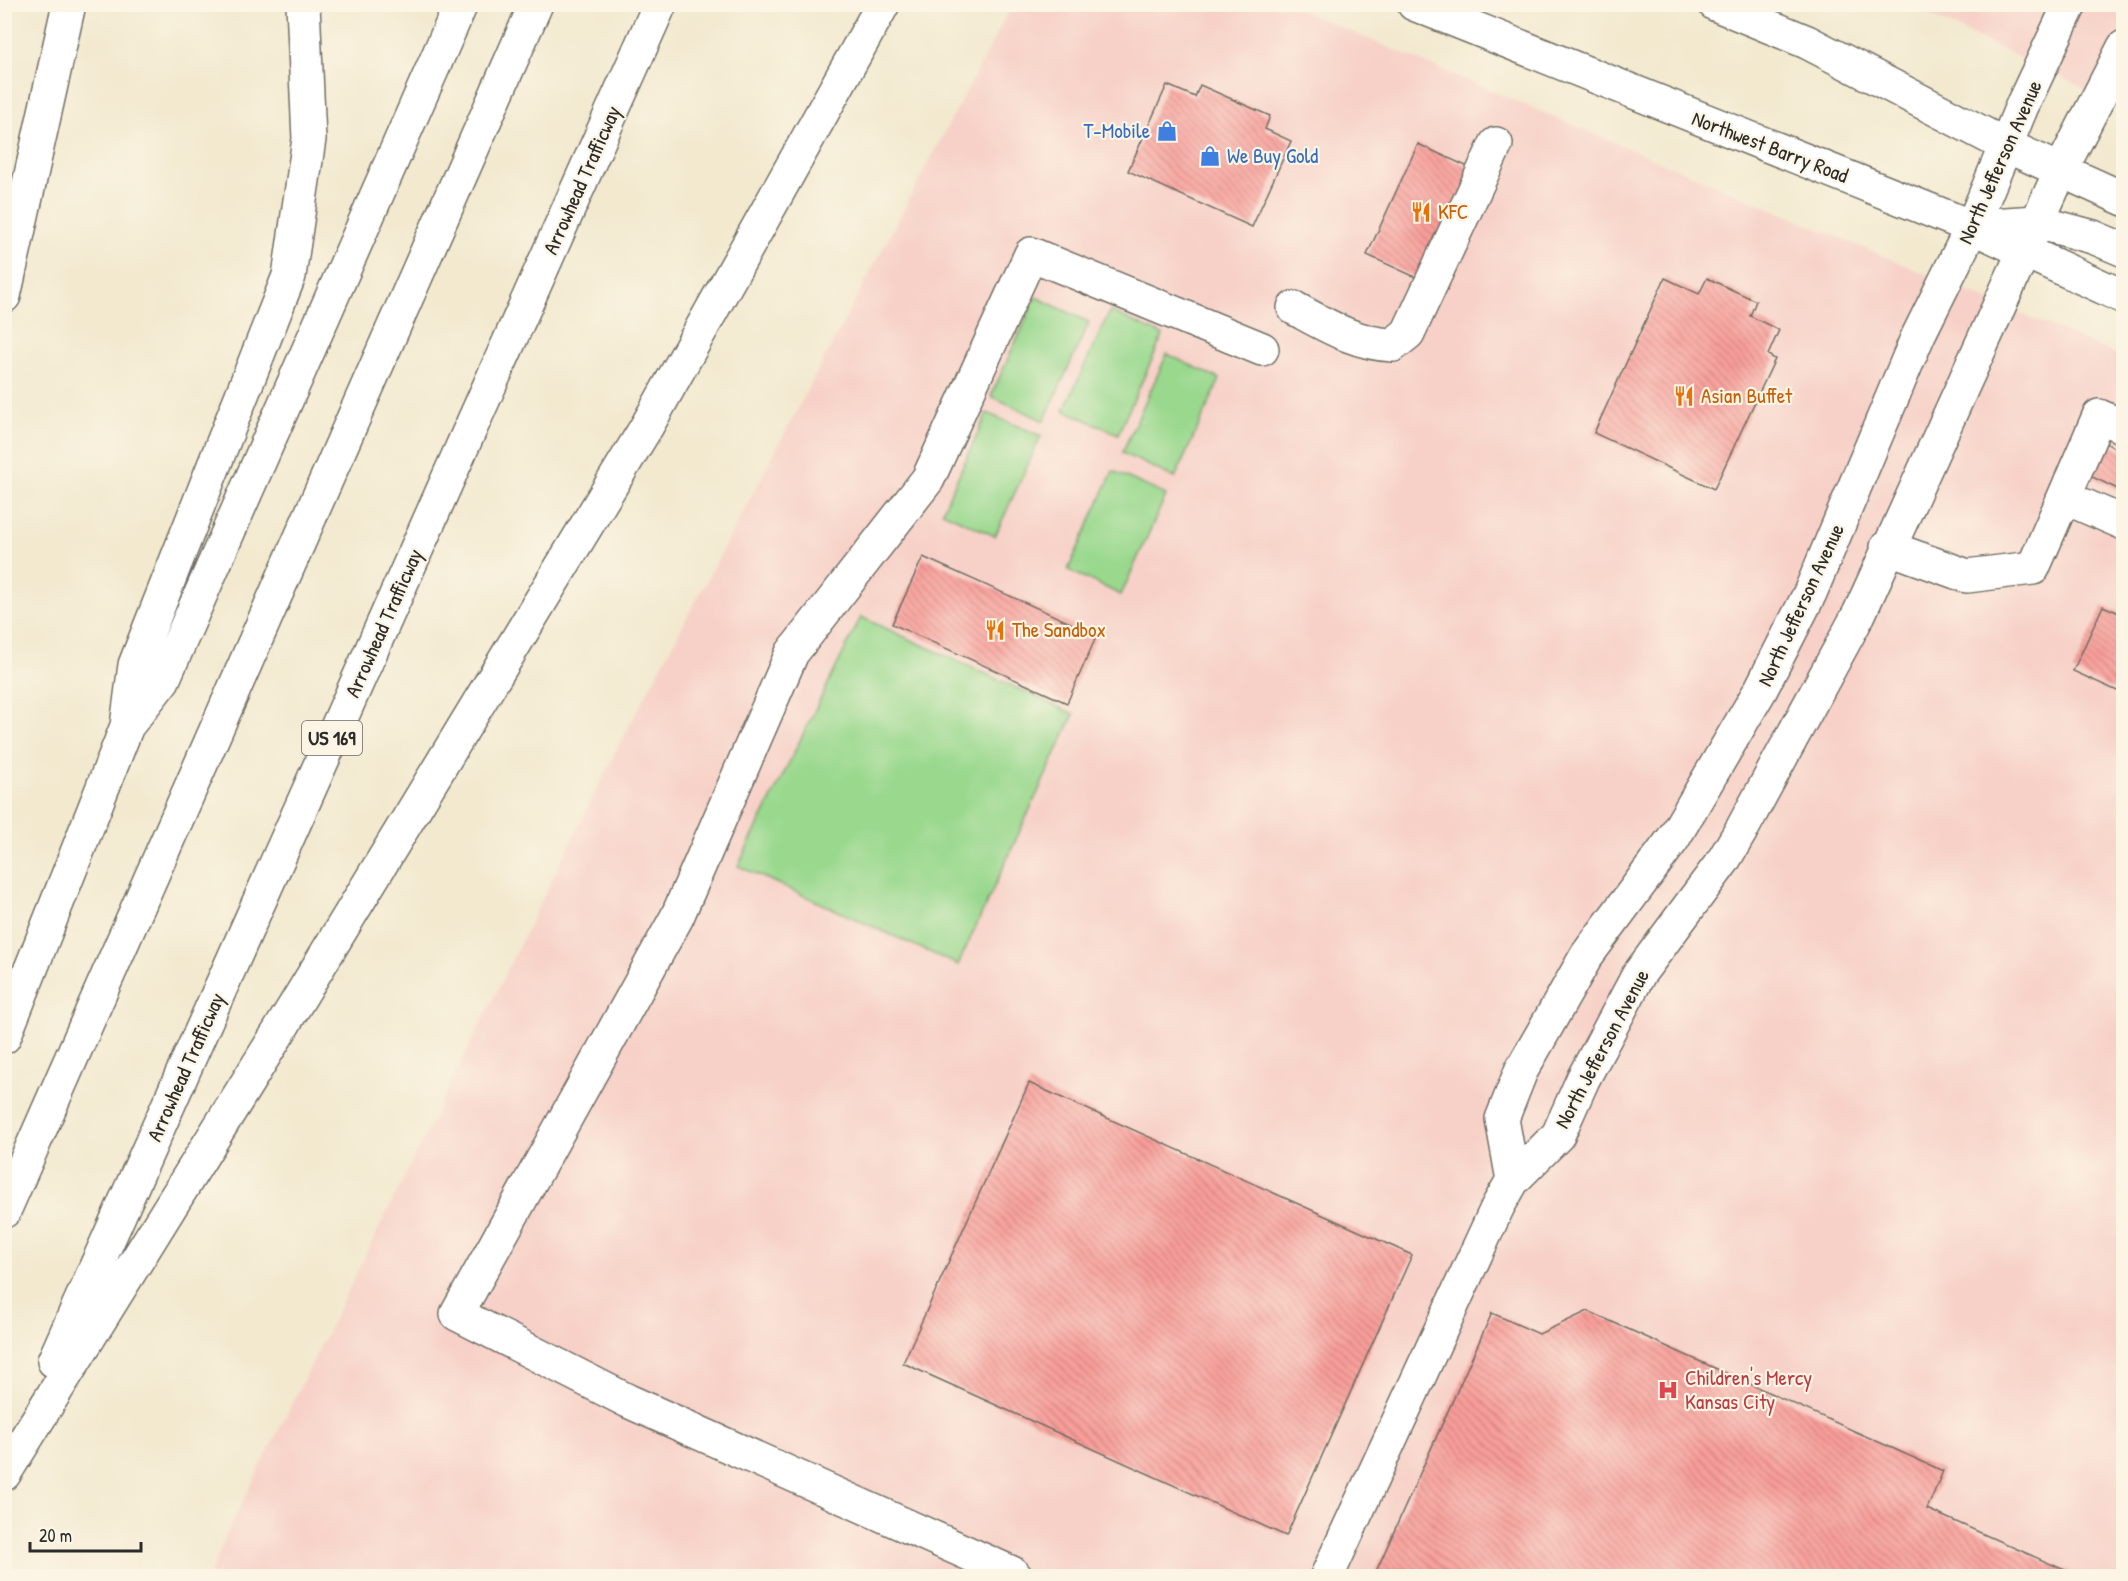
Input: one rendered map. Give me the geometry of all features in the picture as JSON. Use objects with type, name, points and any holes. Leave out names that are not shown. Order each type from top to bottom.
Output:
[{"type":"main road","points":[[4,296],[69,4]]},
{"type":"main road","points":[[4,1037],[127,726],[135,665],[289,276],[309,139],[303,4]]},
{"type":"main road","points":[[127,726],[163,680],[461,4]]},
{"type":"main road","points":[[4,1211],[536,4]]},
{"type":"main road","name":"Arrowhead Trafficway","points":[[4,1473],[660,4]]},
{"type":"main road","points":[[4,1473],[273,1040],[647,426],[883,4]]},
{"type":"main road","name":"Northwest Barry Road","points":[[1414,4],[1972,227],[2124,297]]},
{"type":"main road","points":[[1715,4],[1807,42],[2007,146],[2124,199]]},
{"type":"main road","name":"North Jefferson Avenue","points":[[1513,1180],[1502,1119],[1521,1071],[1587,955],[1674,839],[1761,689],[1810,593],[1918,336],[1972,227],[2022,106],[2070,4]]},
{"type":"main road","name":"North Jefferson Avenue","points":[[1327,1576],[1494,1214],[1513,1180],[1558,1134],[1583,1079],[1639,974],[1723,861],[1859,614],[1887,547],[2061,170],[2124,47]]},
{"type":"main road","points":[[1294,308],[1341,333],[1373,344],[1393,345],[1408,333],[1496,144]]},
{"type":"main road","points":[[1972,227],[2037,222],[2093,237],[2124,250]]},
{"type":"main road","points":[[1015,1576],[627,1401],[457,1314],[677,916],[792,652],[928,479],[1031,254],[1262,349]]},
{"type":"main road","points":[[1887,547],[1966,576],[2033,568],[2099,416],[2124,427]]},
{"type":"main road","points":[[2064,497],[2124,523]]},
{"type":"shaded area","points":[[1012,5],[1288,5],[2123,357],[2123,1576],[209,1576],[229,1530],[615,753]]},
{"type":"shaded area","points":[[1909,5],[2123,5],[2123,107]]},
{"type":"green space","points":[[1036,297],[1089,322],[1044,421],[991,396]]},
{"type":"green space","points":[[1110,311],[1163,335],[1118,434],[1064,410]]},
{"type":"green space","points":[[1167,354],[1220,379],[1175,478],[1122,453]]},
{"type":"green space","points":[[987,413],[1041,436],[995,536],[942,512]]},
{"type":"green space","points":[[1113,471],[1166,495],[1121,595],[1068,570]]},
{"type":"green space","points":[[861,617],[1074,714],[958,965],[738,866]]},
{"type":"building","name":"We Buy Gold","points":[[1167,85],[1195,97],[1200,85],[1270,116],[1265,129],[1291,141],[1252,227],[1128,171]]},
{"type":"building","name":"KFC","points":[[1418,144],[1475,170],[1424,281],[1367,255]]},
{"type":"building","name":"Asian Buffet","points":[[1665,278],[1699,294],[1707,278],[1756,301],[1750,316],[1779,330],[1768,355],[1775,359],[1714,489],[1594,433]]},
{"type":"building","points":[[2101,441],[2124,452],[2124,492],[2086,474]]},
{"type":"building","name":"The Sandbox","points":[[923,557],[1097,635],[1067,703],[892,624]]},
{"type":"building","points":[[2103,606],[2124,615],[2124,694],[2073,671]]},
{"type":"building","points":[[1029,1083],[1412,1255],[1286,1536],[903,1363]]},
{"type":"building","points":[[1588,1311],[1943,1471],[1927,1509],[2078,1576],[1374,1576],[1492,1313],[1539,1334]]},
{"type":"place","name":"T-Mobile","points":[[1167,131]]},
{"type":"place","name":"We Buy Gold","points":[[1210,156]]},
{"type":"place","name":"KFC","points":[[1421,212]]},
{"type":"place","name":"Asian Buffet","points":[[1684,396]]},
{"type":"place","name":"The Sandbox","points":[[995,630]]},
{"type":"place","name":"Children's Mercy Kansas City","points":[[1668,1390]]}]
